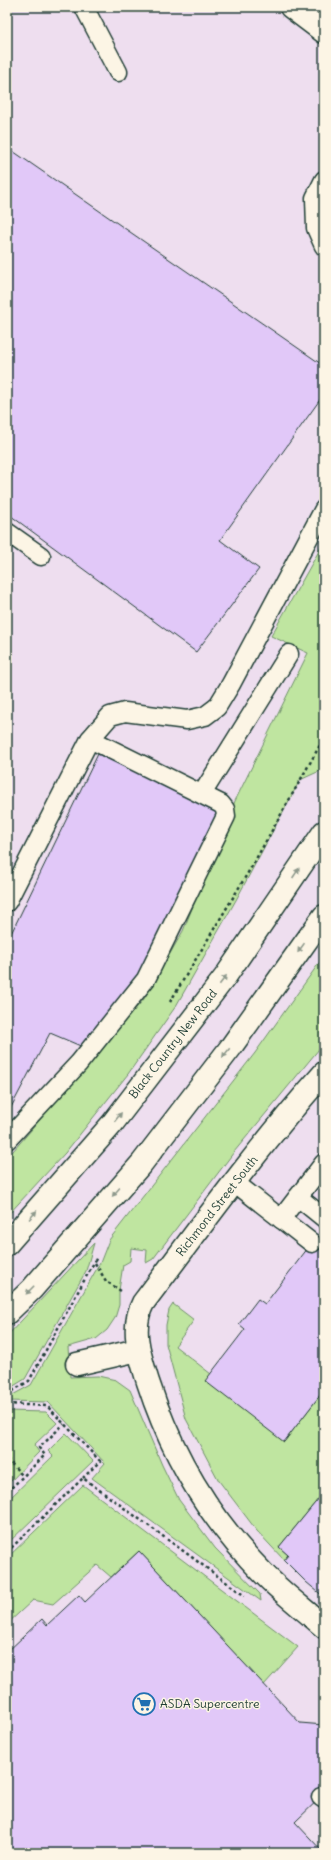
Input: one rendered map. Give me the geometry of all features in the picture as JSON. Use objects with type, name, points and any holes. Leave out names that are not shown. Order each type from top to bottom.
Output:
[{"type":"main road","points":[[291,7],[324,32]]},
{"type":"main road","name":"Black Country New Road","points":[[7,1244],[112,1124],[225,977],[324,832]]},
{"type":"main road","points":[[7,1313],[32,1289],[142,1163],[231,1047],[324,916]]},
{"type":"main road","name":"Richmond Street South","points":[[322,1079],[234,1182],[143,1303],[138,1313],[138,1350],[154,1400],[170,1440],[197,1490],[226,1530],[263,1573],[324,1627]]},
{"type":"main road","points":[[77,1364],[138,1350]]},
{"type":"lane","points":[[84,7],[118,72]]},
{"type":"lane","points":[[324,180],[315,198],[316,228],[324,246]]},
{"type":"lane","points":[[7,902],[90,739],[110,716],[125,712],[187,720],[205,716],[217,707],[235,677],[324,509]]},
{"type":"lane","points":[[7,532],[42,556]]},
{"type":"lane","points":[[202,794],[289,654]]},
{"type":"lane","points":[[7,1140],[79,1063],[146,980],[226,816],[225,809],[222,804],[90,739]]},
{"type":"lane","points":[[281,1219],[324,1163]]},
{"type":"lane","points":[[234,1182],[312,1243]]},
{"type":"lane","points":[[298,1197],[324,1218]]},
{"type":"path","points":[[7,1394],[29,1381],[95,1262],[99,1252]]},
{"type":"path","points":[[95,1262],[106,1282],[143,1303]]},
{"type":"path","points":[[7,1404],[47,1406],[100,1462],[7,1552]]},
{"type":"path","points":[[7,1492],[45,1455],[40,1448],[64,1424]]},
{"type":"path","points":[[7,1459],[23,1476]]},
{"type":"path","points":[[83,1478],[245,1596]]},
{"type":"shaded area","points":[[7,7],[324,7],[324,1853],[7,1853]]},
{"type":"green space","points":[[324,542],[324,769],[300,780],[236,900],[176,1006],[128,1074],[65,1153],[7,1216],[7,1158],[144,999],[183,931],[235,801],[308,653],[271,636]]},
{"type":"green space","points":[[324,956],[324,1043],[234,1152],[153,1259],[146,1263],[147,1250],[131,1248],[130,1261],[123,1265],[119,1290],[119,1305],[115,1318],[107,1330],[96,1339],[68,1347],[70,1377],[98,1376],[116,1380],[130,1390],[162,1465],[179,1500],[215,1548],[260,1594],[261,1601],[92,1478],[105,1463],[48,1402],[7,1401],[7,1398],[31,1385],[100,1263],[109,1240],[255,1053]]},
{"type":"green space","points":[[94,1243],[86,1271],[25,1379],[7,1390],[7,1336]]},
{"type":"green space","points":[[173,1304],[194,1320],[175,1346],[211,1374],[284,1442],[324,1390],[324,1492],[279,1547],[288,1555],[284,1560],[257,1531],[219,1481],[186,1419],[166,1344],[166,1325],[169,1310]]},
{"type":"green space","points":[[7,1411],[46,1412],[57,1423],[34,1445],[39,1452],[7,1485]]},
{"type":"green space","points":[[66,1433],[93,1461],[7,1544],[7,1501],[53,1456],[48,1451]]},
{"type":"green space","points":[[83,1485],[298,1647],[264,1685],[139,1551],[111,1577],[97,1565],[53,1604],[33,1600],[7,1624],[7,1558]]},
{"type":"building","points":[[7,147],[324,366],[324,394],[220,540],[259,569],[196,652],[7,513]]},
{"type":"building","points":[[98,754],[218,812],[138,980],[83,1047],[50,1033],[7,1115],[7,942]]},
{"type":"building","points":[[321,1231],[324,1234],[324,1390],[284,1442],[205,1381],[245,1329],[239,1324],[258,1299],[265,1304]]},
{"type":"building","points":[[324,1492],[324,1597],[306,1582],[284,1560],[288,1555],[279,1547]]},
{"type":"building","name":"ASDA Supercentre","points":[[139,1551],[300,1723],[324,1725],[324,1794],[295,1822],[324,1853],[7,1853],[7,1652],[42,1619],[47,1625],[79,1595],[85,1602]]},
{"type":"place","name":"ASDA Supercentre","points":[[144,1704]]}]
